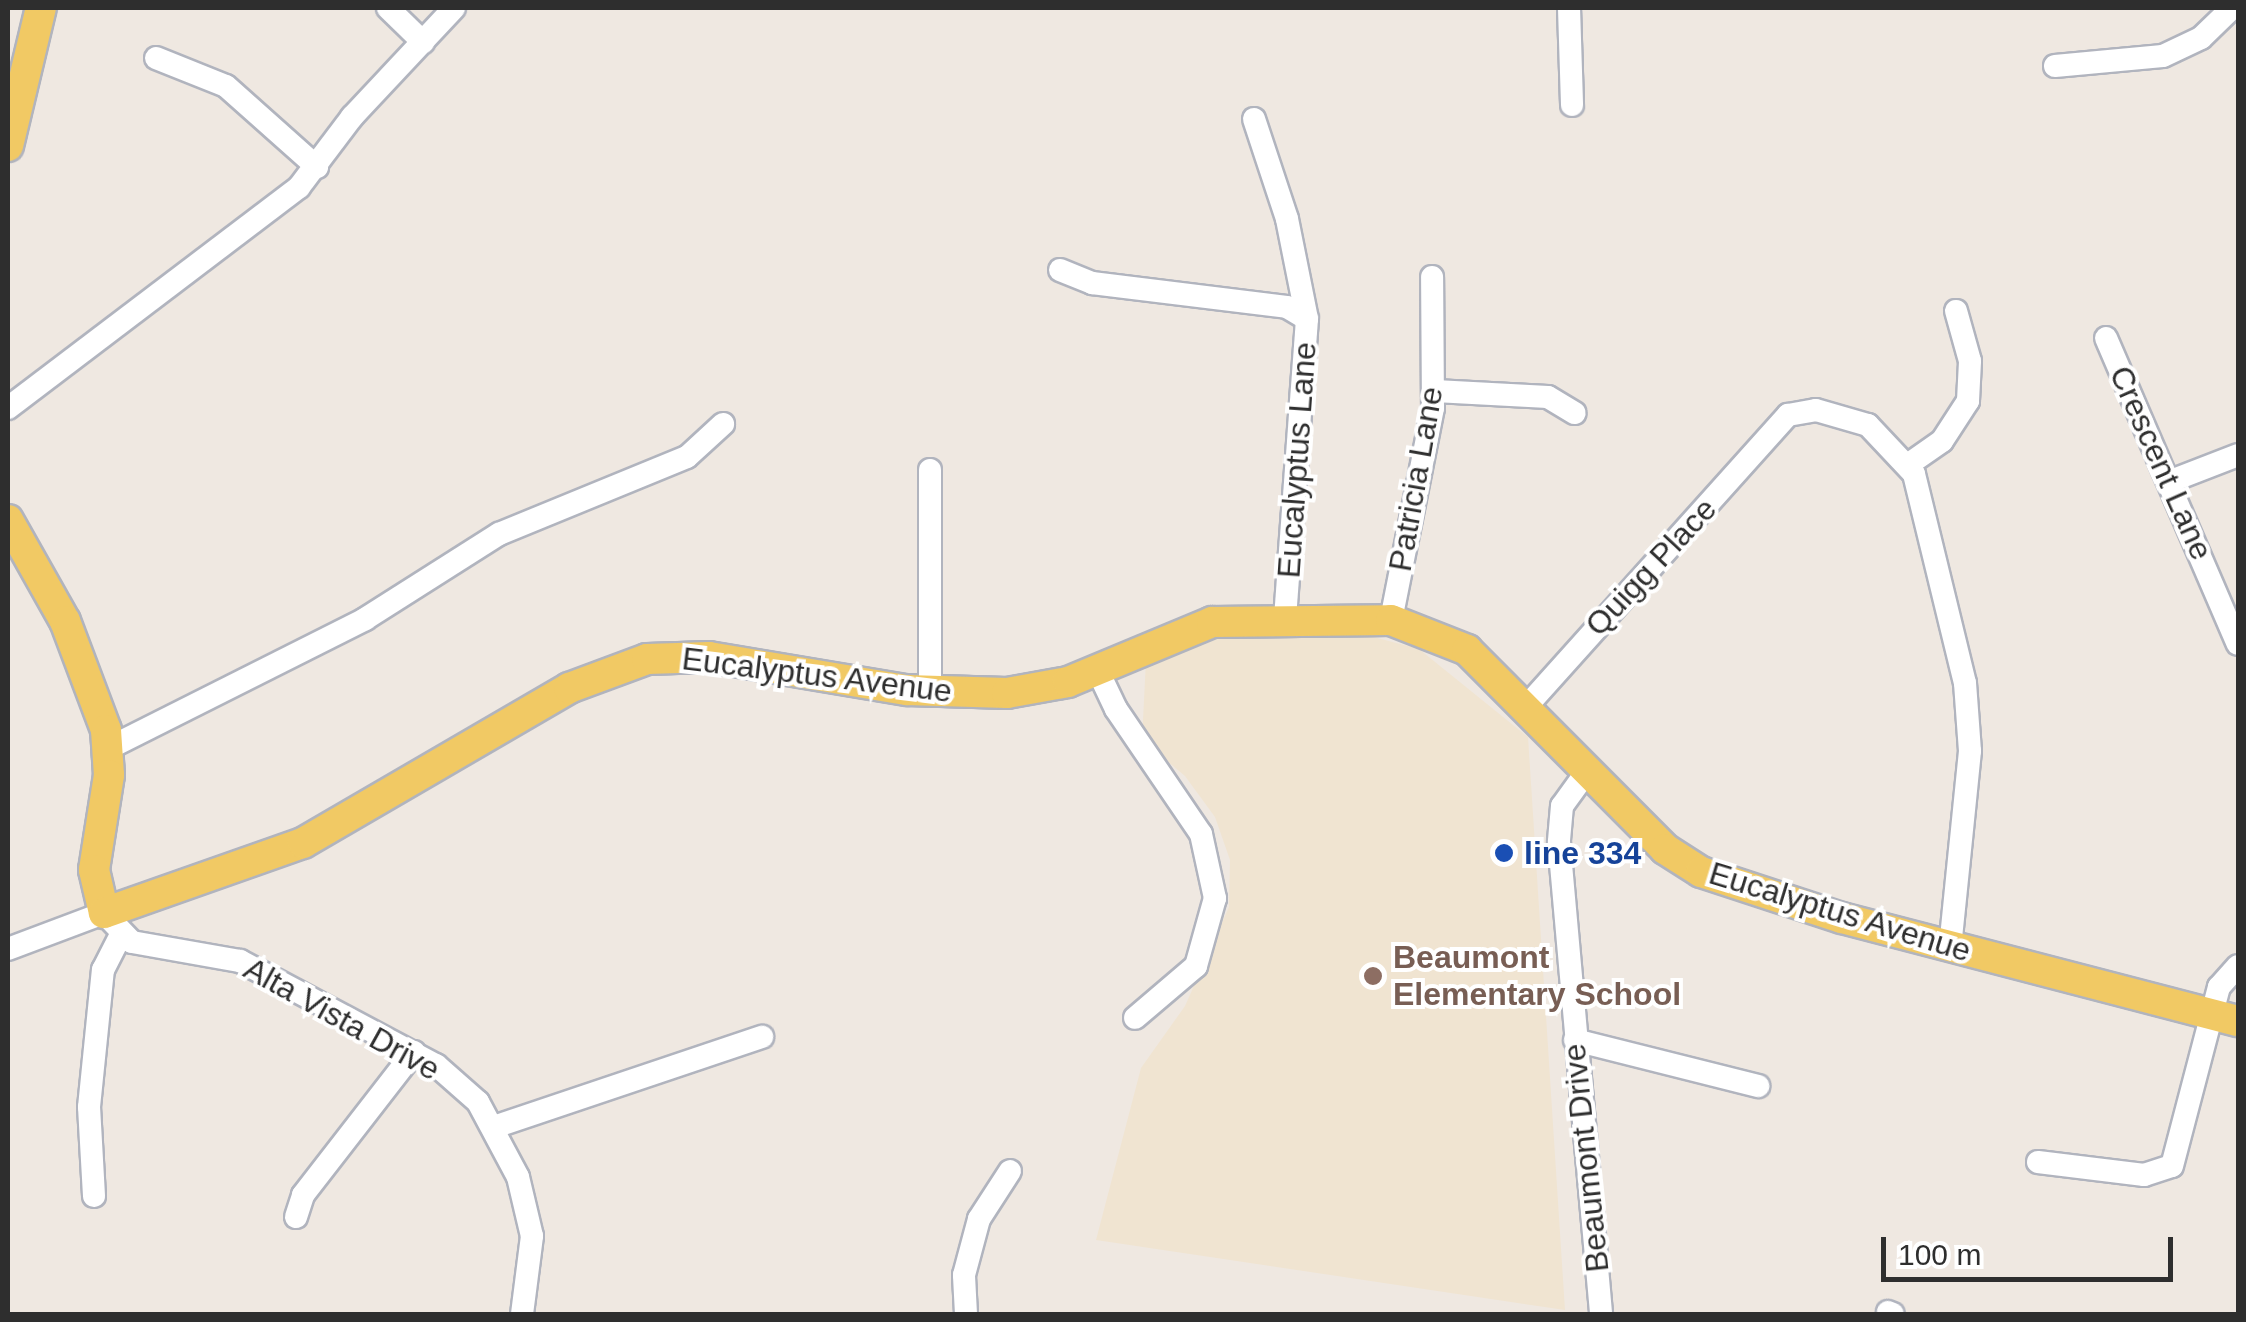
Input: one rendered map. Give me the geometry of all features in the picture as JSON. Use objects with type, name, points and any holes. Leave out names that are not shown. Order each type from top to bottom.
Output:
[{"type":"main road","points":[[8,146],[41,8]]},
{"type":"main road","points":[[8,520],[65,622],[108,748],[94,870],[112,924]]},
{"type":"main road","name":"Eucalyptus Avenue","points":[[112,924],[302,843],[569,688],[622,666],[709,657],[930,692],[1021,692],[1098,669],[1200,626],[1286,617],[1391,620],[1468,650],[1665,848],[1701,872],[1950,948],[2225,1018]]},
{"type":"street","points":[[388,8],[423,42]]},
{"type":"street","points":[[8,408],[258,221],[317,167],[454,8]]},
{"type":"street","points":[[1568,8],[1572,105]]},
{"type":"street","points":[[2055,66],[2163,56],[2201,38],[2232,8]]},
{"type":"street","points":[[156,58],[226,86],[317,167]]},
{"type":"street","points":[[1254,118],[1288,219],[1307,319]]},
{"type":"street","name":"Eucalyptus Lane","points":[[1060,270],[1092,283],[1287,307],[1307,319],[1286,617]]},
{"type":"street","name":"Patricia Lane","points":[[1391,620],[1435,392],[1432,277]]},
{"type":"street","points":[[1950,948],[1970,752],[1950,626],[1909,464],[1942,441],[1968,401],[1970,361],[1956,311]]},
{"type":"street","name":"Crescent Lane","points":[[2106,338],[2172,481],[2238,644]]},
{"type":"street","points":[[1435,392],[1548,397],[1575,413]]},
{"type":"street","name":"Quigg Place","points":[[1525,708],[1778,427],[1803,410],[1856,419],[1909,464]]},
{"type":"street","points":[[108,748],[365,618],[499,534],[687,456],[723,424]]},
{"type":"street","points":[[2172,481],[2238,455]]},
{"type":"street","points":[[930,470],[930,692]]},
{"type":"street","points":[[1098,669],[1116,709],[1201,834],[1215,898],[1196,966],[1134,1018]]},
{"type":"street","name":"Beaumont Drive","points":[[1588,770],[1562,806],[1558,842],[1601,1314]]},
{"type":"street","points":[[8,949],[112,924],[103,970],[89,1108],[94,1196]]},
{"type":"street","name":"Alta Vista Drive","points":[[112,924],[240,961],[414,1052],[478,1102],[518,1176],[532,1236],[522,1314]]},
{"type":"street","points":[[2038,1162],[2144,1175],[2172,1166],[2225,1018],[2219,987],[2238,966]]},
{"type":"street","points":[[494,1126],[762,1037]]},
{"type":"street","points":[[1575,1040],[1758,1086]]},
{"type":"street","points":[[296,1216],[303,1195],[414,1052]]},
{"type":"street","points":[[966,1314],[964,1275],[979,1219],[1010,1170]]},
{"type":"shaded area","name":"Beaumont Elementary School","points":[[1351,631],[1419,649],[1528,737],[1565,1310],[1096,1240],[1141,1068],[1185,1006],[1229,907],[1230,860],[1215,817],[1185,776],[1142,740],[1146,660],[1225,637]]},
{"type":"place","name":"line 334","points":[[1504,853]]},
{"type":"place","name":"Beaumont Elementary School","points":[[1373,976]]}]
